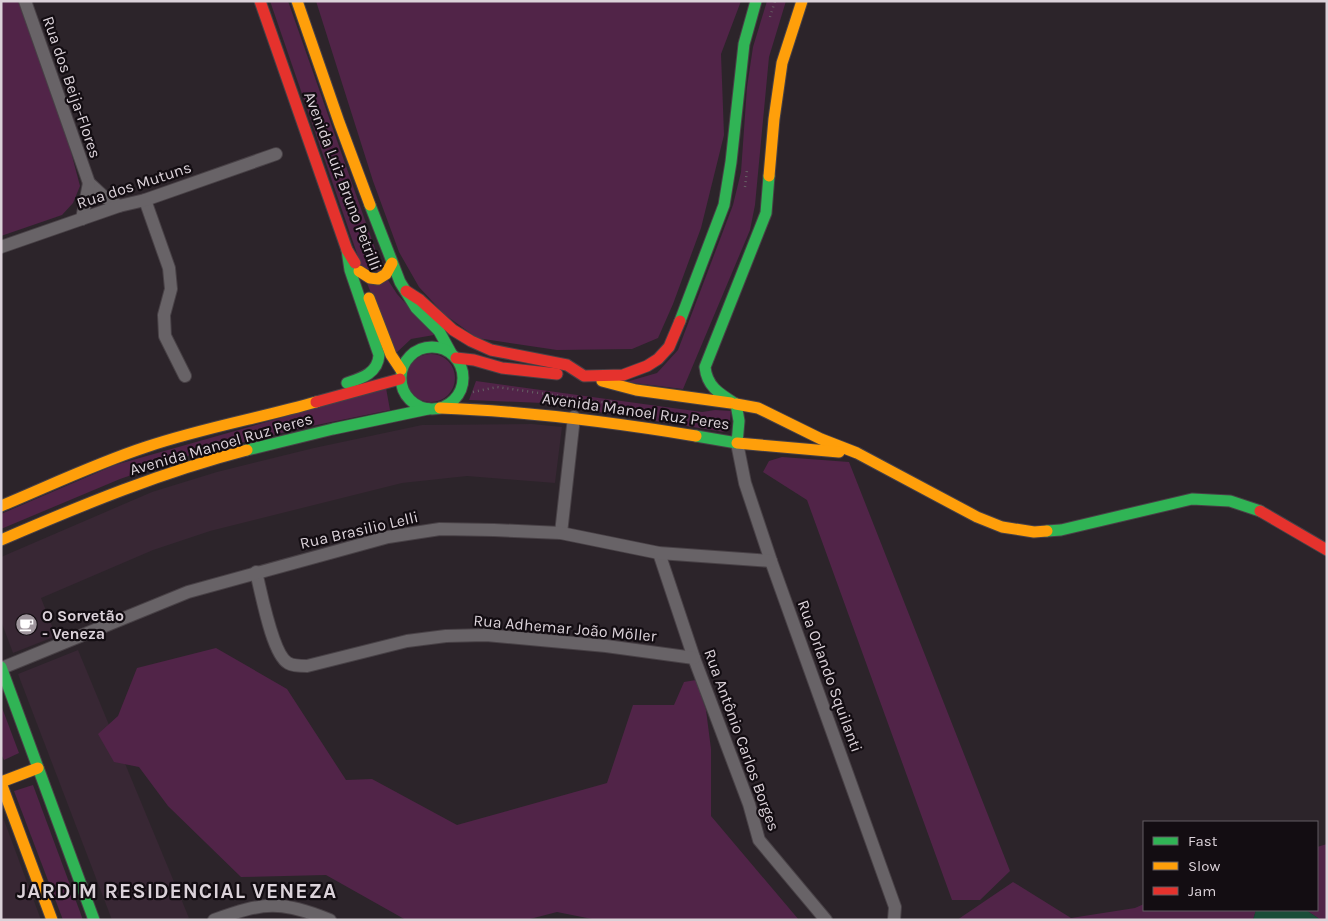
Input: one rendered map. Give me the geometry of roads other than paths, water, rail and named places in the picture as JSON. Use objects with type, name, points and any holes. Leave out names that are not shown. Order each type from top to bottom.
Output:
[{"type":"main road","name":"Avenida Luiz Bruno Petrilli","points":[[260,1],[347,250],[359,271],[391,355],[401,375]]},
{"type":"main road","name":"Avenida Luiz Bruno Petrilli","points":[[297,1],[339,122],[400,282],[416,308],[439,332],[454,355]]},
{"type":"main road","name":"Avenida Manoel Ruz Peres","points":[[454,355],[502,368],[584,376],[610,376],[635,372],[658,359],[672,340],[724,205],[731,162],[744,44],[756,1]]},
{"type":"main road","name":"Avenida Manoel Ruz Peres","points":[[736,404],[711,387],[705,379],[705,368],[766,213],[774,119],[782,63],[802,1]]},
{"type":"main road","points":[[262,417],[280,405],[364,378],[376,368],[380,361],[380,355],[350,270],[347,250]]},
{"type":"main road","points":[[359,271],[369,279],[378,279],[388,272],[392,263]]},
{"type":"main road","points":[[406,291],[420,300],[454,330],[471,341],[491,350],[567,365],[584,376]]},
{"type":"main road","points":[[437,347],[454,355],[463,372],[462,387],[453,400],[440,408],[428,409],[414,404],[401,386],[401,375],[408,357],[421,348],[437,347]]},
{"type":"main road","name":"Avenida Manoel Ruz Peres","points":[[1,506],[70,476],[145,447],[210,428],[262,417],[401,375]]},
{"type":"main road","name":"Avenida Manoel Ruz Peres","points":[[584,376],[636,390],[736,404]]},
{"type":"main road","points":[[737,443],[739,420],[736,404],[758,408],[821,439],[858,453],[977,517],[1002,527],[1034,532],[1061,530],[1192,499],[1212,499],[1240,503],[1268,514],[1327,550]]},
{"type":"main road","name":"Avenida Manoel Ruz Peres","points":[[440,408],[488,408],[574,417],[737,443],[858,453]]},
{"type":"main road","name":"Avenida Manoel Ruz Peres","points":[[1,540],[76,508],[177,470],[339,426],[428,409]]},
{"type":"main road","points":[[1,496],[107,450],[145,447]]},
{"type":"main road","points":[[1,668],[94,920]]},
{"type":"main road","points":[[38,768],[1,782],[52,920]]},
{"type":"street","name":"Rua dos Beija-Flores","points":[[25,1],[89,183],[103,196],[119,206]]},
{"type":"street","name":"Rua dos Mutuns","points":[[1,247],[276,154]]},
{"type":"street","name":"Rua dos Beija-Flores","points":[[82,219],[89,183]]},
{"type":"street","points":[[144,200],[169,268],[171,289],[164,315],[165,336],[185,376]]},
{"type":"street","points":[[561,533],[574,417]]},
{"type":"street","name":"Rua Orlando Squilanti","points":[[737,443],[745,483],[771,561],[895,907],[894,920]]},
{"type":"street","name":"Rua Brasilio Lelli","points":[[1,668],[188,592],[388,537],[440,530],[561,533],[659,553],[771,561]]},
{"type":"street","name":"Rua Antônio Carlos Borges","points":[[659,553],[694,658],[749,804],[759,840],[826,920]]},
{"type":"street","name":"Rua Adhemar João Möller","points":[[256,572],[274,642],[286,662],[296,666],[307,666],[407,641],[446,636],[486,635],[606,646],[694,658]]},
{"type":"street","points":[[215,920],[266,905],[283,905],[305,910],[330,920]]},
{"type":"place","name":"O Sorvetão - Veneza","points":[[26,624]]},
{"type":"district","name":"JARDIM RESIDENCIAL VENEZA","points":[[177,891]]}]
